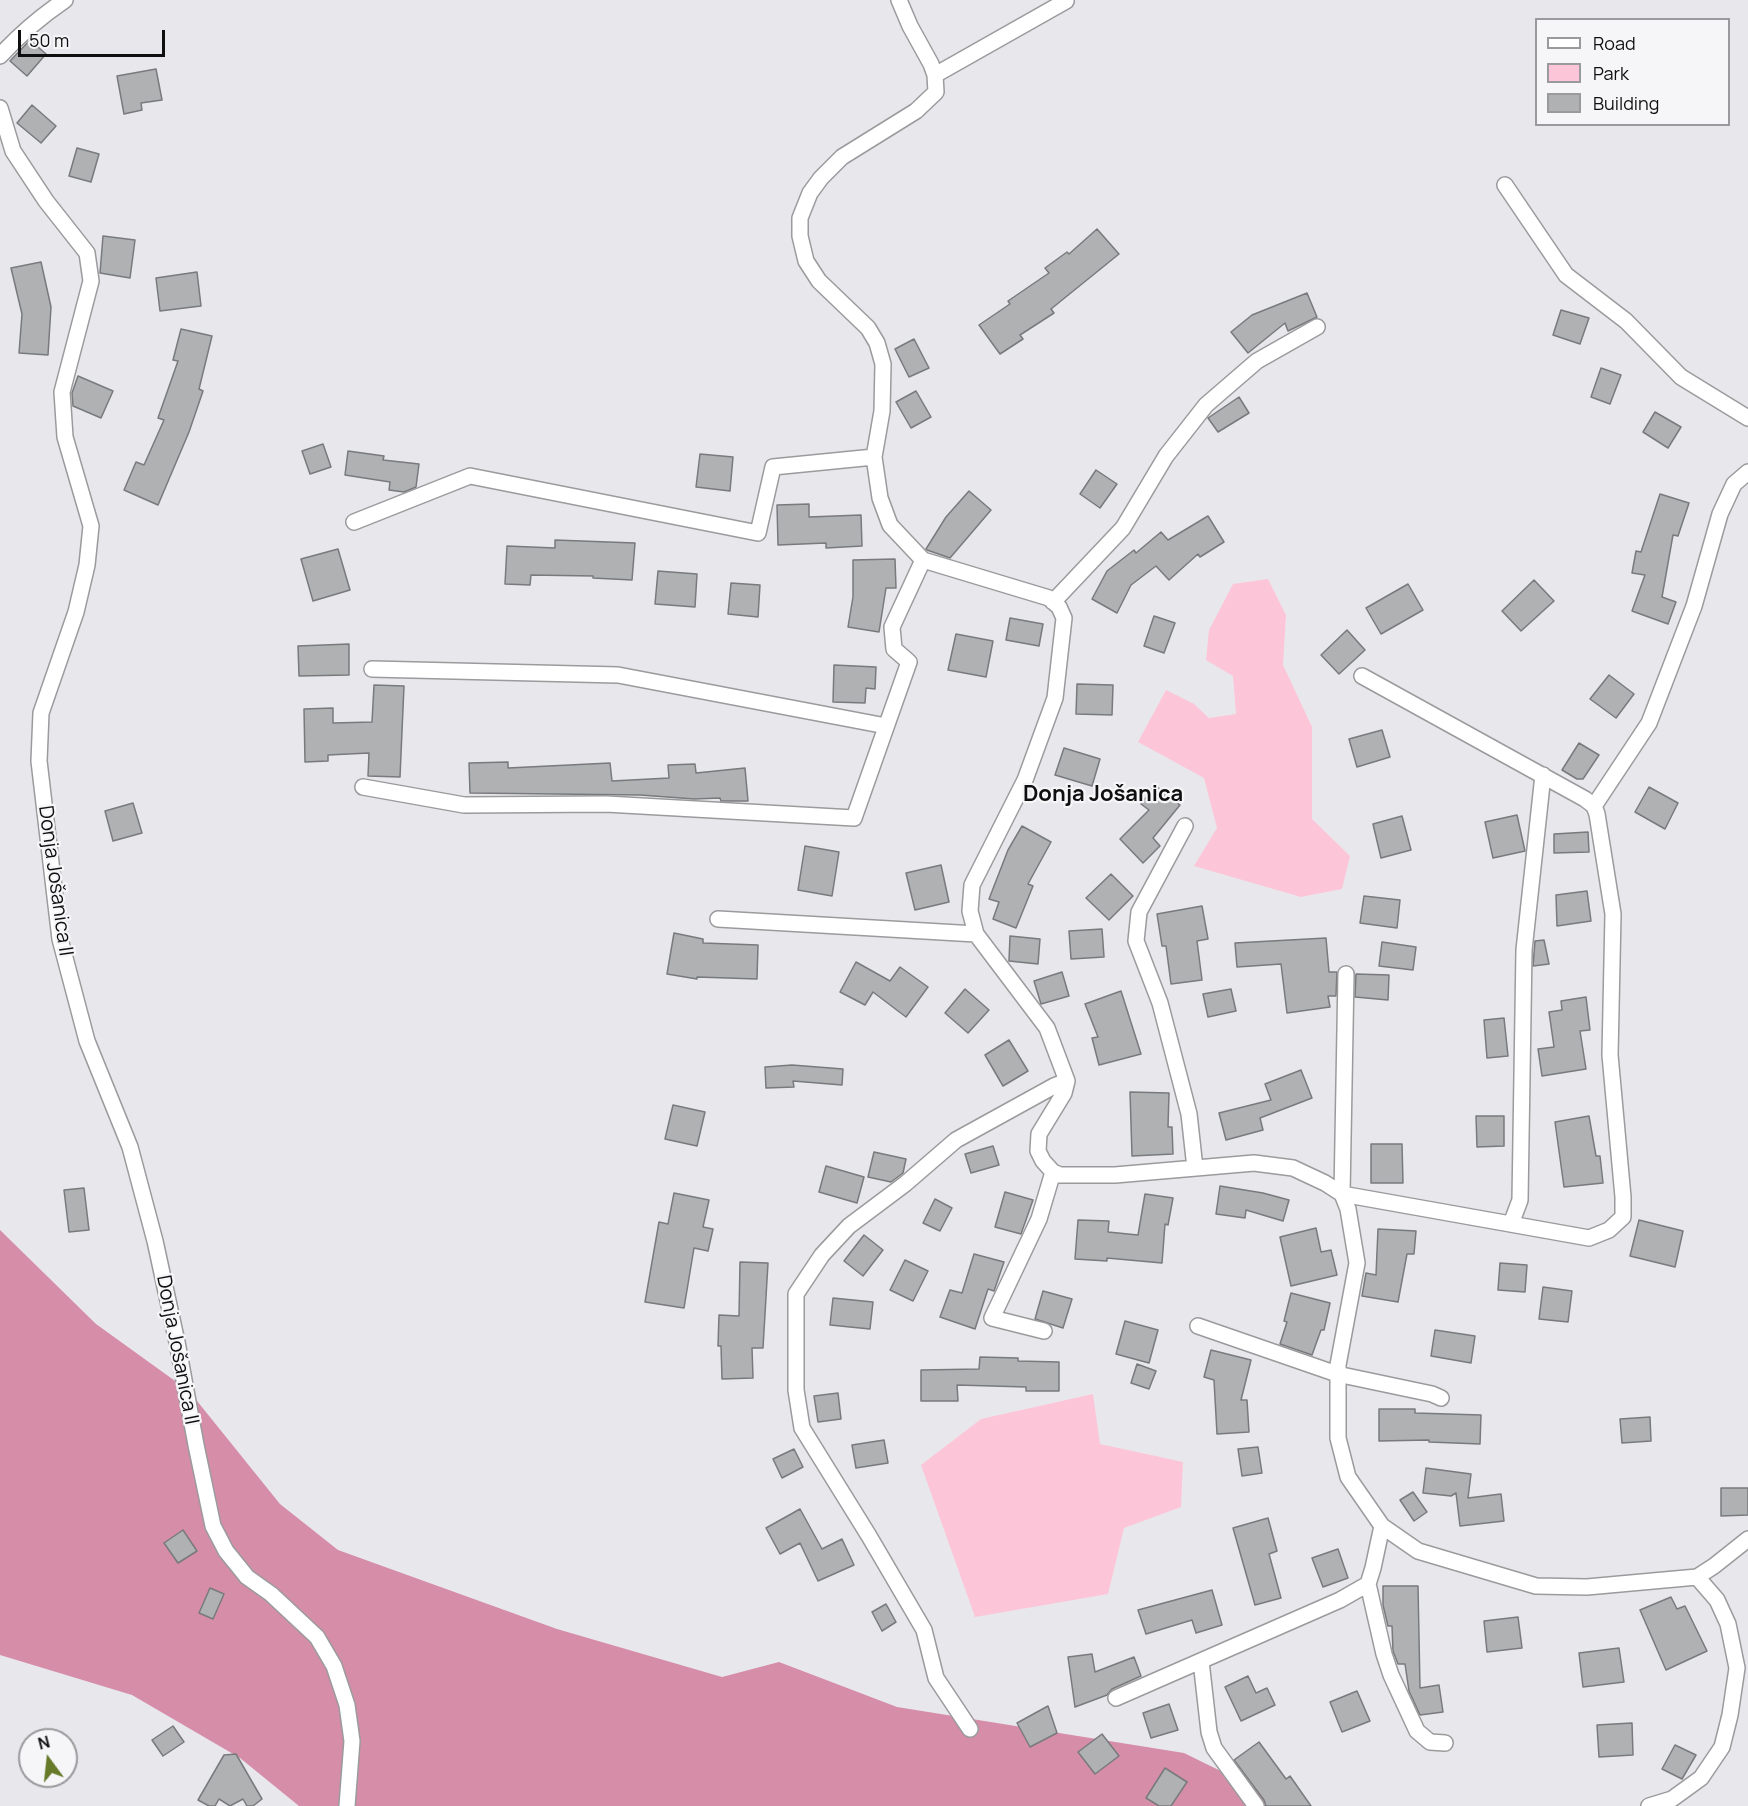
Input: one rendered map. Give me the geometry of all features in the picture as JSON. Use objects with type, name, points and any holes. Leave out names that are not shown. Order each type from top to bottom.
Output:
[{"type":"street","points":[[0,56],[42,15],[64,0]]},
{"type":"street","points":[[899,0],[935,75],[936,92],[916,111],[842,157],[821,178],[810,193],[800,218],[800,236],[806,261],[819,281],[868,328],[878,343],[883,364],[882,411],[874,457],[880,498],[890,525],[922,560],[1035,592],[1049,598],[1059,607],[1064,618],[1055,698],[1025,780],[972,885],[970,911],[976,934],[1047,1028],[1066,1081],[1064,1093],[1039,1134],[1038,1151],[1043,1161],[1053,1172],[1060,1175],[1115,1175],[1254,1163],[1293,1168],[1342,1194],[1589,1238],[1609,1230],[1623,1216],[1623,1197],[1610,1055],[1613,914],[1598,814],[1594,806],[1585,799],[1362,676]]},
{"type":"street","points":[[935,75],[1066,1]]},
{"type":"street","name":"Donja Jošanica II","points":[[0,108],[14,151],[46,201],[87,253],[91,281],[62,392],[65,437],[91,526],[87,565],[76,612],[41,713],[39,761],[60,939],[87,1041],[130,1147],[155,1241],[213,1526],[226,1551],[247,1578],[271,1594],[317,1637],[334,1666],[347,1705],[352,1741],[347,1806]]},
{"type":"street","points":[[1505,185],[1566,275],[1626,321],[1681,377],[1748,418]]},
{"type":"street","points":[[1053,602],[1123,528],[1166,456],[1206,405],[1257,361],[1317,327]]},
{"type":"street","points":[[354,522],[470,476],[758,533],[773,467],[874,457]]},
{"type":"street","points":[[1594,806],[1649,723],[1694,606],[1720,514],[1734,484],[1748,472]]},
{"type":"street","points":[[363,787],[464,805],[606,804],[854,818],[909,662],[894,649],[892,627],[922,560]]},
{"type":"street","points":[[372,669],[618,675],[886,726]]},
{"type":"street","points":[[1511,1224],[1520,1200],[1524,950],[1543,776]]},
{"type":"street","points":[[1185,826],[1139,912],[1136,941],[1160,1003],[1188,1114],[1195,1168]]},
{"type":"street","points":[[718,919],[976,934]]},
{"type":"street","points":[[1346,974],[1342,1194],[1348,1209],[1357,1263],[1337,1374],[1338,1438],[1348,1477],[1382,1526],[1418,1551],[1536,1586],[1587,1587],[1697,1576],[1714,1566],[1748,1539]]},
{"type":"street","points":[[970,1730],[936,1678],[924,1630],[802,1428],[796,1390],[796,1294],[822,1255],[849,1226],[905,1184],[956,1140],[1066,1081]]},
{"type":"street","points":[[1044,1331],[992,1318],[1039,1219],[1053,1172]]},
{"type":"street","points":[[1198,1326],[1337,1374],[1432,1394],[1441,1398]]},
{"type":"street","points":[[1382,1526],[1368,1584],[1390,1675],[1417,1731],[1430,1742],[1445,1743]]},
{"type":"street","points":[[1649,1806],[1672,1799],[1701,1778],[1722,1747],[1730,1715],[1737,1668],[1728,1624],[1716,1599],[1697,1576]]},
{"type":"street","points":[[1116,1698],[1340,1600],[1368,1584]]},
{"type":"street","points":[[1201,1661],[1209,1732],[1214,1748],[1256,1806]]},
{"type":"green space","points":[[1268,579],[1286,615],[1283,665],[1312,727],[1312,819],[1350,856],[1342,889],[1301,897],[1194,866],[1217,828],[1204,778],[1138,742],[1166,690],[1194,704],[1209,718],[1236,714],[1233,676],[1206,660],[1209,630],[1233,584]]},
{"type":"green space","points":[[1093,1394],[1100,1444],[1183,1462],[1181,1507],[1124,1528],[1108,1594],[975,1617],[921,1465],[981,1419]]},
{"type":"shaded area","points":[[0,1230],[96,1324],[189,1391],[280,1504],[338,1550],[557,1629],[722,1677],[779,1662],[897,1707],[1184,1753],[1292,1806],[299,1806],[240,1758],[132,1695],[0,1655]]},
{"type":"building","points":[[30,40],[46,54],[27,76],[10,61]]},
{"type":"building","points":[[156,69],[162,100],[141,103],[142,110],[124,114],[117,76]]},
{"type":"building","points":[[32,105],[56,126],[41,143],[17,123]]},
{"type":"building","points":[[77,148],[99,154],[91,182],[69,176]]},
{"type":"building","points":[[1097,229],[1119,254],[1051,309],[1054,313],[1020,335],[1023,339],[1000,354],[979,325],[1010,304],[1008,301],[1049,273],[1045,268],[1067,252],[1069,254]]},
{"type":"building","points":[[103,236],[135,240],[130,278],[100,273]]},
{"type":"building","points":[[41,262],[51,307],[48,355],[19,353],[22,314],[11,268]]},
{"type":"building","points":[[197,272],[201,306],[160,311],[156,278]]},
{"type":"building","points":[[1307,293],[1317,317],[1288,331],[1285,323],[1248,353],[1231,332],[1252,315]]},
{"type":"building","points":[[1561,310],[1589,318],[1580,344],[1553,335]]},
{"type":"building","points":[[181,329],[212,336],[199,389],[203,391],[189,432],[158,505],[124,490],[136,462],[144,465],[164,420],[158,418],[178,361],[173,360]]},
{"type":"building","points":[[914,339],[929,368],[909,377],[895,349]]},
{"type":"building","points":[[1601,368],[1621,375],[1610,404],[1591,397]]},
{"type":"building","points":[[78,376],[113,391],[101,418],[73,406],[72,393]]},
{"type":"building","points":[[916,391],[931,417],[911,428],[896,402]]},
{"type":"building","points":[[1239,397],[1249,413],[1218,432],[1208,418]]},
{"type":"building","points":[[1655,412],[1681,427],[1668,448],[1643,432]]},
{"type":"building","points":[[323,444],[331,467],[310,474],[302,451]]},
{"type":"building","points":[[348,451],[384,456],[383,460],[419,464],[416,487],[404,492],[389,490],[390,482],[345,475]]},
{"type":"building","points":[[700,454],[733,457],[730,491],[696,487]]},
{"type":"building","points":[[1096,470],[1117,484],[1100,508],[1080,494]]},
{"type":"building","points":[[969,491],[991,510],[950,558],[927,550],[946,517]]},
{"type":"building","points":[[1660,494],[1689,503],[1678,536],[1673,535],[1662,597],[1676,602],[1668,624],[1632,611],[1645,575],[1632,573],[1636,551],[1641,552]]},
{"type":"building","points":[[809,504],[809,517],[861,515],[862,546],[826,548],[826,543],[778,545],[777,505]]},
{"type":"building","points":[[1208,516],[1224,542],[1200,557],[1198,554],[1169,580],[1156,566],[1131,585],[1117,613],[1092,599],[1107,571],[1134,550],[1136,553],[1161,532],[1168,540]]},
{"type":"building","points":[[555,540],[635,543],[632,580],[593,578],[593,576],[531,575],[530,585],[505,584],[507,546],[555,548]]},
{"type":"building","points":[[338,549],[350,590],[313,601],[301,559]]},
{"type":"building","points":[[895,559],[896,588],[886,588],[879,632],[848,627],[853,597],[853,560]]},
{"type":"building","points":[[658,571],[697,574],[695,607],[655,604]]},
{"type":"building","points":[[1534,580],[1554,601],[1521,631],[1502,611]]},
{"type":"building","points":[[731,583],[760,585],[758,617],[728,614]]},
{"type":"building","points":[[1408,584],[1423,610],[1381,634],[1366,608]]},
{"type":"building","points":[[1154,616],[1175,623],[1164,653],[1144,646]]},
{"type":"building","points":[[1010,618],[1043,624],[1039,646],[1006,640]]},
{"type":"building","points":[[1347,630],[1365,650],[1339,674],[1321,655]]},
{"type":"building","points":[[956,634],[993,641],[986,677],[948,670]]},
{"type":"building","points":[[349,644],[349,675],[299,676],[298,646]]},
{"type":"building","points":[[834,665],[876,667],[875,689],[866,688],[865,703],[833,702]]},
{"type":"building","points":[[1609,675],[1634,694],[1616,718],[1590,699]]},
{"type":"building","points":[[1077,684],[1113,685],[1112,715],[1076,714]]},
{"type":"building","points":[[374,685],[404,686],[400,777],[368,776],[369,753],[328,755],[328,761],[305,762],[304,709],[333,708],[333,723],[372,722]]},
{"type":"building","points":[[1382,730],[1390,757],[1357,767],[1349,739]]},
{"type":"building","points":[[1579,743],[1599,755],[1583,779],[1577,779],[1562,770]]},
{"type":"building","points":[[1064,748],[1100,759],[1092,786],[1055,775]]},
{"type":"building","points":[[508,762],[508,768],[610,763],[612,781],[669,778],[668,765],[695,764],[696,773],[745,768],[748,801],[640,795],[470,793],[469,763]]},
{"type":"building","points":[[1155,785],[1180,805],[1153,838],[1160,846],[1143,863],[1120,839],[1149,810],[1141,804]]},
{"type":"building","points":[[1649,787],[1678,803],[1665,829],[1635,812]]},
{"type":"building","points":[[133,803],[142,833],[113,841],[105,811]]},
{"type":"building","points":[[1517,815],[1525,851],[1493,858],[1485,822]]},
{"type":"building","points":[[1402,816],[1411,850],[1381,858],[1373,824]]},
{"type":"building","points":[[1022,826],[1051,842],[1028,884],[1033,886],[1016,928],[993,919],[999,902],[989,899],[1008,850]]},
{"type":"building","points":[[1588,832],[1589,852],[1554,853],[1554,834]]},
{"type":"building","points":[[805,846],[839,852],[832,896],[798,890]]},
{"type":"building","points":[[941,865],[949,902],[915,910],[906,873]]},
{"type":"building","points":[[1111,874],[1133,896],[1109,920],[1086,898]]},
{"type":"building","points":[[1587,891],[1591,921],[1557,926],[1556,895]]},
{"type":"building","points":[[1364,896],[1400,900],[1397,928],[1360,923]]},
{"type":"building","points":[[1202,906],[1208,939],[1197,941],[1202,980],[1171,984],[1166,946],[1162,946],[1157,914]]},
{"type":"building","points":[[1102,929],[1104,957],[1071,959],[1069,931]]},
{"type":"building","points":[[674,933],[703,939],[703,943],[758,945],[757,979],[697,977],[697,979],[667,974]]},
{"type":"building","points":[[1010,936],[1040,939],[1038,964],[1009,961]]},
{"type":"building","points":[[1326,938],[1329,972],[1337,972],[1336,996],[1328,996],[1330,1007],[1287,1013],[1281,964],[1237,967],[1235,943]]},
{"type":"building","points":[[1544,940],[1549,964],[1533,966],[1535,941]]},
{"type":"building","points":[[1382,942],[1416,947],[1413,970],[1379,966]]},
{"type":"building","points":[[856,962],[890,981],[900,967],[928,987],[906,1017],[873,992],[865,1005],[840,992]]},
{"type":"building","points":[[1062,972],[1069,996],[1041,1004],[1034,981]]},
{"type":"building","points":[[1356,974],[1389,975],[1388,1000],[1355,997]]},
{"type":"building","points":[[965,989],[989,1010],[968,1033],[945,1013]]},
{"type":"building","points":[[1231,989],[1236,1011],[1208,1017],[1203,994]]},
{"type":"building","points":[[1121,991],[1141,1054],[1099,1065],[1092,1038],[1098,1037],[1085,1004]]},
{"type":"building","points":[[1586,997],[1590,1030],[1580,1031],[1586,1069],[1542,1076],[1538,1049],[1554,1047],[1549,1012],[1562,1010],[1561,1001]]},
{"type":"building","points":[[1504,1018],[1508,1056],[1487,1058],[1484,1020]]},
{"type":"building","points":[[1009,1040],[1028,1071],[1003,1086],[985,1055]]},
{"type":"building","points":[[792,1065],[843,1069],[842,1085],[793,1081],[794,1087],[766,1088],[765,1067]]},
{"type":"building","points":[[1301,1070],[1312,1098],[1260,1118],[1263,1130],[1226,1140],[1219,1113],[1271,1100],[1265,1084]]},
{"type":"building","points":[[1130,1092],[1169,1093],[1168,1127],[1172,1127],[1173,1154],[1132,1156]]},
{"type":"building","points":[[673,1105],[705,1112],[697,1146],[665,1139]]},
{"type":"building","points":[[1476,1116],[1504,1116],[1504,1146],[1477,1147]]},
{"type":"building","points":[[1589,1116],[1596,1156],[1600,1156],[1603,1183],[1564,1187],[1555,1122]]},
{"type":"building","points":[[1371,1144],[1402,1144],[1403,1183],[1371,1183]]},
{"type":"building","points":[[993,1146],[999,1165],[971,1173],[965,1154]]},
{"type":"building","points":[[874,1152],[906,1159],[903,1173],[891,1182],[868,1177]]},
{"type":"building","points":[[826,1166],[864,1177],[857,1203],[819,1192]]},
{"type":"building","points":[[1220,1186],[1289,1200],[1283,1221],[1246,1210],[1245,1218],[1216,1214]]},
{"type":"building","points":[[84,1188],[89,1230],[69,1232],[64,1190]]},
{"type":"building","points":[[1005,1192],[1033,1200],[1021,1234],[995,1227]]},
{"type":"building","points":[[674,1193],[709,1200],[703,1227],[713,1229],[708,1251],[694,1248],[684,1308],[645,1302],[659,1222],[668,1224]]},
{"type":"building","points":[[1145,1194],[1173,1198],[1168,1225],[1165,1224],[1162,1263],[1107,1258],[1107,1261],[1075,1259],[1078,1220],[1109,1221],[1108,1232],[1138,1235]]},
{"type":"building","points":[[935,1199],[952,1208],[940,1231],[923,1223]]},
{"type":"building","points":[[1639,1220],[1683,1231],[1675,1267],[1630,1256]]},
{"type":"building","points":[[1316,1228],[1321,1252],[1331,1250],[1337,1275],[1291,1286],[1280,1237]]},
{"type":"building","points":[[1378,1229],[1416,1231],[1414,1254],[1407,1254],[1398,1302],[1362,1296],[1366,1273],[1376,1275]]},
{"type":"building","points":[[864,1235],[883,1250],[863,1276],[844,1261]]},
{"type":"building","points":[[974,1254],[1004,1262],[994,1291],[988,1289],[975,1329],[940,1317],[950,1290],[962,1293]]},
{"type":"building","points":[[905,1260],[928,1271],[913,1301],[890,1290]]},
{"type":"building","points":[[740,1262],[768,1263],[763,1348],[752,1348],[753,1378],[722,1379],[721,1346],[718,1346],[719,1315],[739,1316]]},
{"type":"building","points":[[1500,1263],[1527,1265],[1525,1292],[1498,1290]]},
{"type":"building","points":[[1543,1287],[1572,1291],[1568,1322],[1539,1319]]},
{"type":"building","points":[[1043,1291],[1072,1299],[1063,1328],[1035,1319]]},
{"type":"building","points":[[1291,1293],[1330,1303],[1324,1330],[1321,1330],[1312,1355],[1280,1344],[1287,1322],[1284,1321]]},
{"type":"building","points":[[833,1298],[873,1302],[870,1329],[830,1325]]},
{"type":"building","points":[[1125,1321],[1158,1330],[1149,1363],[1116,1354]]},
{"type":"building","points":[[1435,1330],[1475,1336],[1471,1363],[1431,1356]]},
{"type":"building","points":[[1211,1350],[1251,1360],[1241,1400],[1247,1400],[1249,1432],[1217,1434],[1214,1380],[1204,1377]]},
{"type":"building","points":[[980,1357],[1059,1362],[1059,1391],[1026,1391],[1026,1387],[957,1385],[958,1401],[921,1401],[921,1370],[979,1369]]},
{"type":"building","points":[[1137,1364],[1156,1371],[1149,1389],[1131,1383]]},
{"type":"building","points":[[838,1393],[841,1419],[818,1422],[814,1396]]},
{"type":"building","points":[[1379,1409],[1415,1409],[1415,1413],[1481,1415],[1480,1444],[1429,1442],[1429,1440],[1379,1441]]},
{"type":"building","points":[[1650,1417],[1651,1441],[1622,1443],[1620,1419]]},
{"type":"building","points":[[884,1440],[888,1463],[856,1468],[852,1445]]},
{"type":"building","points":[[1258,1447],[1262,1473],[1242,1476],[1238,1449]]},
{"type":"building","points":[[794,1449],[803,1467],[782,1478],[773,1459]]},
{"type":"building","points":[[1426,1468],[1471,1474],[1468,1498],[1501,1494],[1504,1521],[1460,1526],[1456,1493],[1451,1496],[1423,1493]]},
{"type":"building","points":[[1721,1488],[1748,1488],[1748,1515],[1721,1516]]},
{"type":"building","points":[[1413,1492],[1427,1512],[1414,1521],[1400,1500]]},
{"type":"building","points":[[800,1509],[822,1549],[842,1539],[854,1565],[818,1581],[800,1543],[780,1554],[766,1528]]},
{"type":"building","points":[[1268,1518],[1277,1551],[1269,1554],[1281,1598],[1255,1605],[1233,1528]]},
{"type":"building","points":[[183,1530],[197,1551],[178,1563],[164,1543]]},
{"type":"building","points":[[1338,1549],[1348,1578],[1323,1587],[1312,1558]]},
{"type":"building","points":[[1383,1586],[1418,1586],[1420,1688],[1439,1685],[1443,1712],[1420,1715],[1409,1691],[1405,1664],[1398,1664],[1393,1651],[1392,1626],[1388,1626],[1383,1605]]},
{"type":"building","points":[[210,1588],[224,1594],[213,1619],[199,1613]]},
{"type":"building","points":[[1212,1590],[1222,1625],[1196,1633],[1192,1620],[1146,1634],[1138,1610]]},
{"type":"building","points":[[1671,1597],[1677,1609],[1685,1606],[1707,1651],[1666,1670],[1640,1610]]},
{"type":"building","points":[[886,1604],[896,1622],[882,1631],[872,1612]]},
{"type":"building","points":[[1518,1617],[1522,1648],[1487,1652],[1484,1621]]},
{"type":"building","points":[[1619,1648],[1624,1682],[1583,1687],[1579,1653]]},
{"type":"building","points":[[1092,1654],[1095,1672],[1134,1657],[1141,1676],[1112,1689],[1107,1695],[1075,1707],[1068,1657]]},
{"type":"building","points":[[1248,1676],[1256,1693],[1267,1688],[1275,1705],[1241,1721],[1225,1687]]},
{"type":"building","points":[[1357,1691],[1370,1721],[1342,1732],[1330,1702]]},
{"type":"building","points":[[1169,1704],[1178,1730],[1151,1738],[1143,1713]]},
{"type":"building","points":[[1048,1706],[1057,1733],[1030,1747],[1017,1723]]},
{"type":"building","points":[[1632,1723],[1633,1755],[1599,1757],[1597,1725]]},
{"type":"building","points":[[173,1726],[184,1742],[163,1756],[152,1740]]},
{"type":"building","points":[[1102,1734],[1119,1756],[1095,1774],[1078,1752]]},
{"type":"building","points":[[1259,1742],[1286,1779],[1290,1776],[1311,1806],[1266,1806],[1234,1760]]},
{"type":"building","points":[[1675,1745],[1696,1755],[1682,1779],[1662,1769]]},
{"type":"building","points":[[236,1754],[262,1799],[253,1806],[247,1806],[243,1799],[230,1806],[219,1799],[215,1806],[209,1806],[198,1800],[224,1755]]},
{"type":"building","points":[[1165,1768],[1187,1782],[1171,1806],[1159,1806],[1146,1798]]},
{"type":"district","name":"Donja Jošanica","points":[[1103,795]]}]
